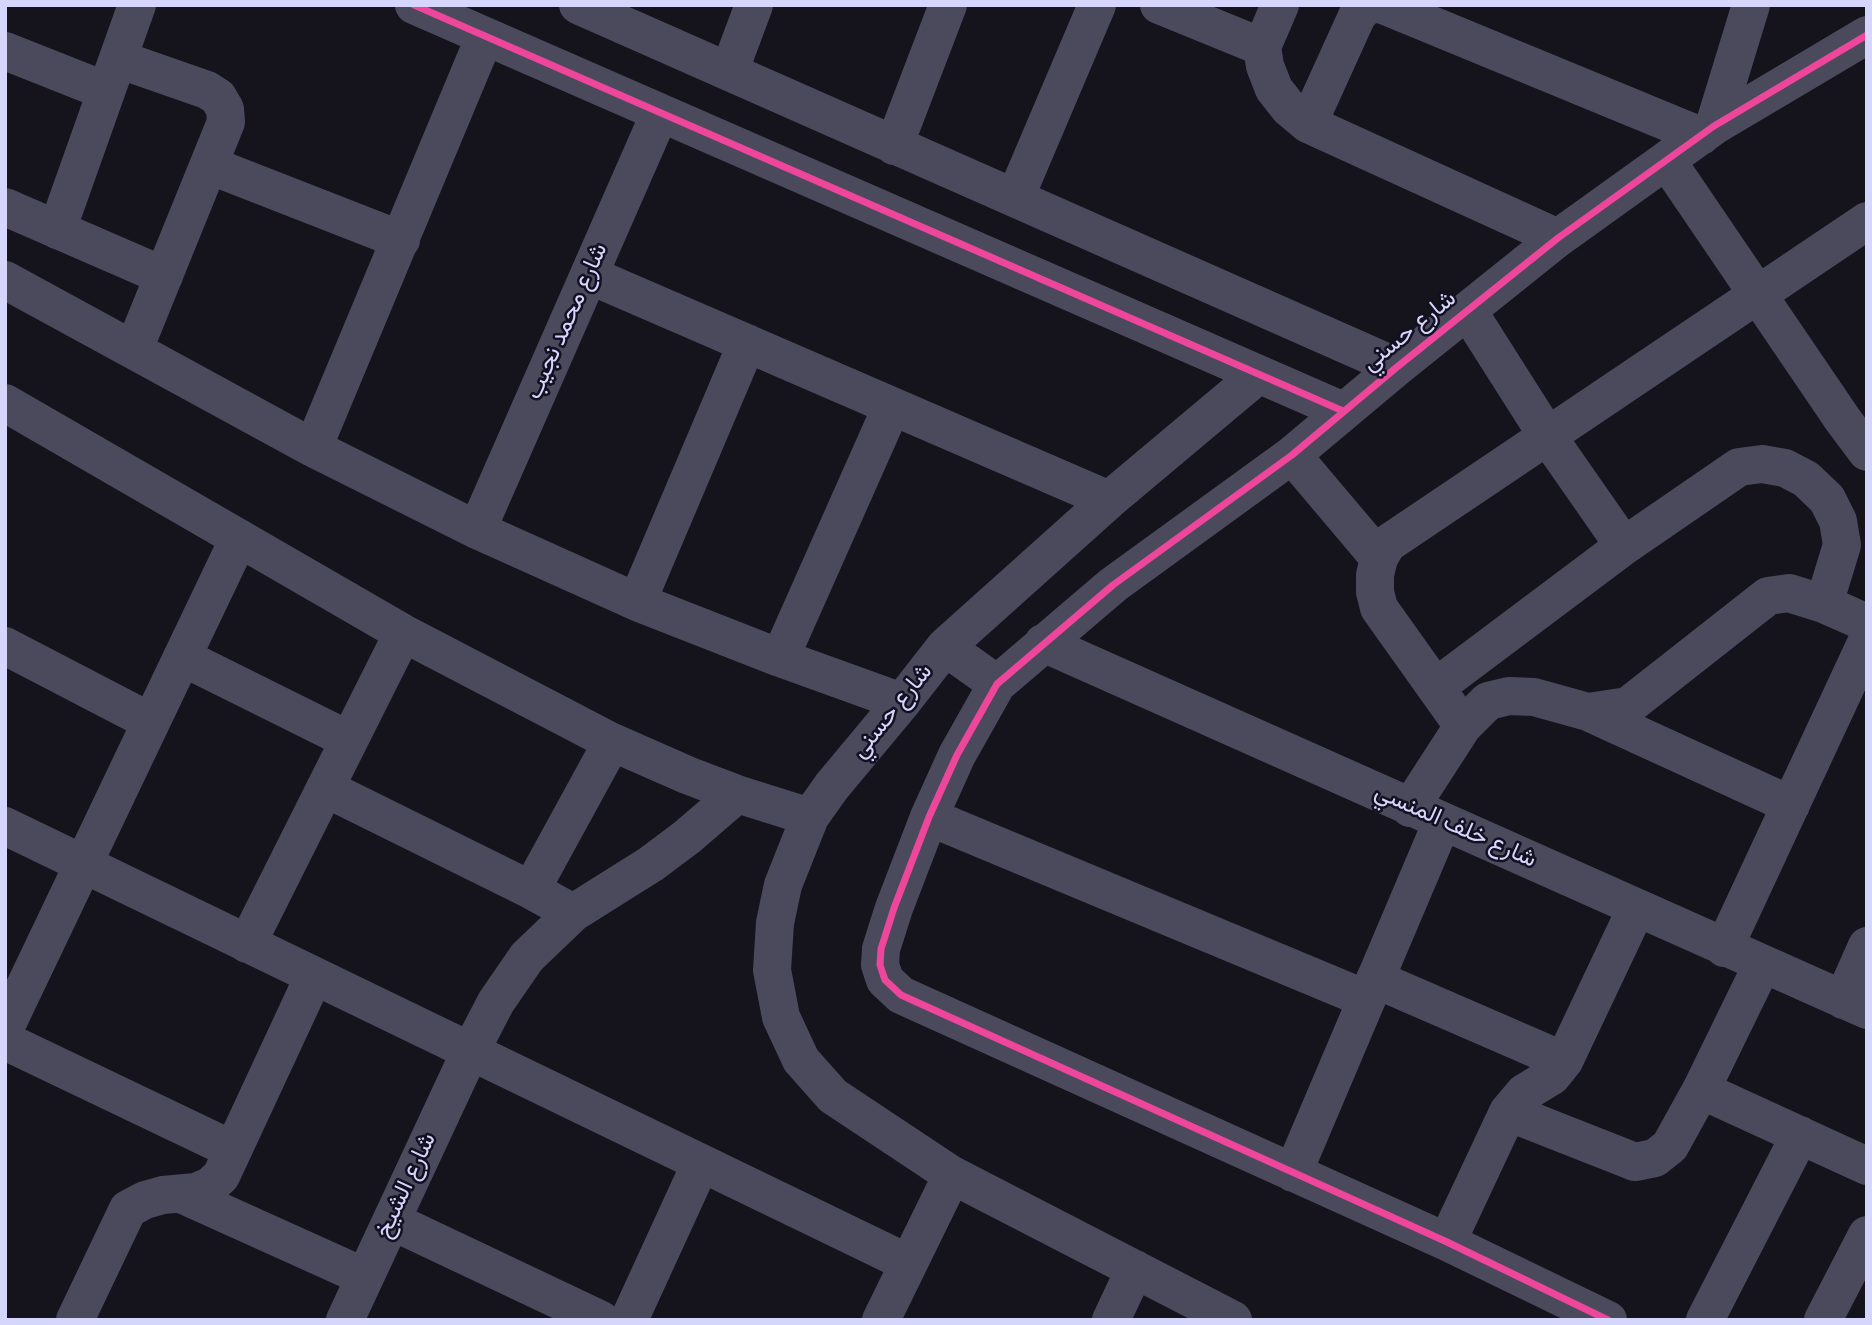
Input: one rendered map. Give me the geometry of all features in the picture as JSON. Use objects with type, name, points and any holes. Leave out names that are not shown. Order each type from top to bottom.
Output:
[{"type":"street","points":[[57,230],[137,5]]},
{"type":"street","points":[[414,5],[1343,411]]},
{"type":"street","points":[[578,5],[1397,367]]},
{"type":"street","points":[[729,72],[754,5]]},
{"type":"street","points":[[894,146],[948,5]]},
{"type":"street","points":[[1015,198],[1097,5]]},
{"type":"street","points":[[1159,5],[1262,47]]},
{"type":"street","points":[[1280,5],[1262,47],[1265,66],[1274,89],[1289,108],[1308,124],[1558,238]]},
{"type":"street","points":[[1308,124],[1357,16],[1364,7],[1371,5]]},
{"type":"street","points":[[1383,5],[1707,131],[1751,5]]},
{"type":"street","name":"شارع حسني","points":[[1233,1320],[951,1175],[832,1096],[801,1060],[781,1017],[772,970],[775,923],[783,885],[810,817],[945,647],[997,684],[1113,585],[1292,455],[1558,238],[1707,131],[1867,35]]},
{"type":"street","points":[[313,448],[485,36]]},
{"type":"street","points":[[5,51],[112,75],[207,90],[218,97],[225,109],[226,122],[134,349]]},
{"type":"street","name":"شارع محمد نجيب","points":[[477,530],[660,113]]},
{"type":"street","points":[[1667,161],[1757,295],[1855,411],[1867,452]]},
{"type":"street","points":[[209,165],[401,240]]},
{"type":"street","points":[[5,207],[164,276]]},
{"type":"street","points":[[1463,726],[1379,608],[1375,575],[1379,558],[1387,544],[1867,221]]},
{"type":"street","points":[[589,275],[1109,500]]},
{"type":"street","points":[[5,280],[313,448],[477,530],[637,602],[780,659],[902,702]]},
{"type":"street","points":[[1468,311],[1548,437],[1624,546]]},
{"type":"street","points":[[637,602],[747,343]]},
{"type":"street","points":[[945,647],[1109,500],[1258,375]]},
{"type":"street","points":[[780,659],[892,405]]},
{"type":"street","points":[[8,412],[239,538],[403,633],[612,743],[737,794],[810,817]]},
{"type":"street","points":[[1292,455],[1379,558]]},
{"type":"street","points":[[1436,687],[1624,546],[1739,467],[1762,464],[1785,468],[1806,479],[1827,499],[1838,521],[1842,545],[1824,604]]},
{"type":"street","points":[[5,1028],[239,538]]},
{"type":"street","points":[[1588,712],[1628,706],[1768,596],[1789,593],[1824,604],[1867,623]]},
{"type":"street","points":[[247,944],[403,633]]},
{"type":"street","points":[[1724,948],[1867,641]]},
{"type":"street","name":"شارع خلف المنسي","points":[[1043,643],[1855,1005]]},
{"type":"street","points":[[5,646],[151,722]]},
{"type":"street","points":[[182,657],[349,740]]},
{"type":"street","points":[[997,684],[957,755],[929,817],[894,908],[881,949],[880,965],[885,980],[901,995],[1447,1242],[1608,1320]]},
{"type":"street","points":[[1293,1173],[1371,989],[1426,815],[1463,726],[1488,701],[1509,696],[1534,696],[1588,712],[1791,805]]},
{"type":"street","points":[[531,890],[612,743]]},
{"type":"street","points":[[325,788],[573,913]]},
{"type":"street","points":[[470,1052],[496,1002],[527,957],[573,913],[651,864],[737,794]]},
{"type":"street","points":[[929,817],[1564,1061]]},
{"type":"street","points":[[5,826],[908,1263]]},
{"type":"street","points":[[1447,1242],[1508,1112],[1524,1093],[1552,1076],[1564,1061],[1636,909]]},
{"type":"street","points":[[1855,1005],[1867,946]]},
{"type":"street","points":[[1508,1112],[1635,1161],[1655,1158],[1670,1146],[1701,1090],[1762,965]]},
{"type":"street","points":[[75,1320],[128,1209],[163,1195],[197,1192],[210,1186],[221,1176],[314,976]]},
{"type":"street","points":[[5,1041],[233,1150]]},
{"type":"street","name":"شارع الشيخ","points":[[345,1320],[470,1052]]},
{"type":"street","points":[[1701,1090],[1867,1166]]},
{"type":"street","points":[[1705,1320],[1800,1135]]},
{"type":"street","points":[[629,1320],[701,1163]]},
{"type":"street","points":[[881,1320],[951,1175]]},
{"type":"street","points":[[181,1194],[365,1277]]},
{"type":"street","points":[[392,1221],[551,1309],[601,1320]]},
{"type":"street","points":[[1823,1320],[1867,1235]]},
{"type":"street","points":[[1111,1320],[1135,1269]]},
{"type":"cycle path","points":[[414,5],[1343,411]]},
{"type":"cycle path","points":[[1608,1320],[1447,1242],[901,995],[885,980],[880,965],[881,949],[929,817],[957,755],[997,684],[1113,585],[1292,455],[1558,238],[1714,126],[1867,35]]}]
